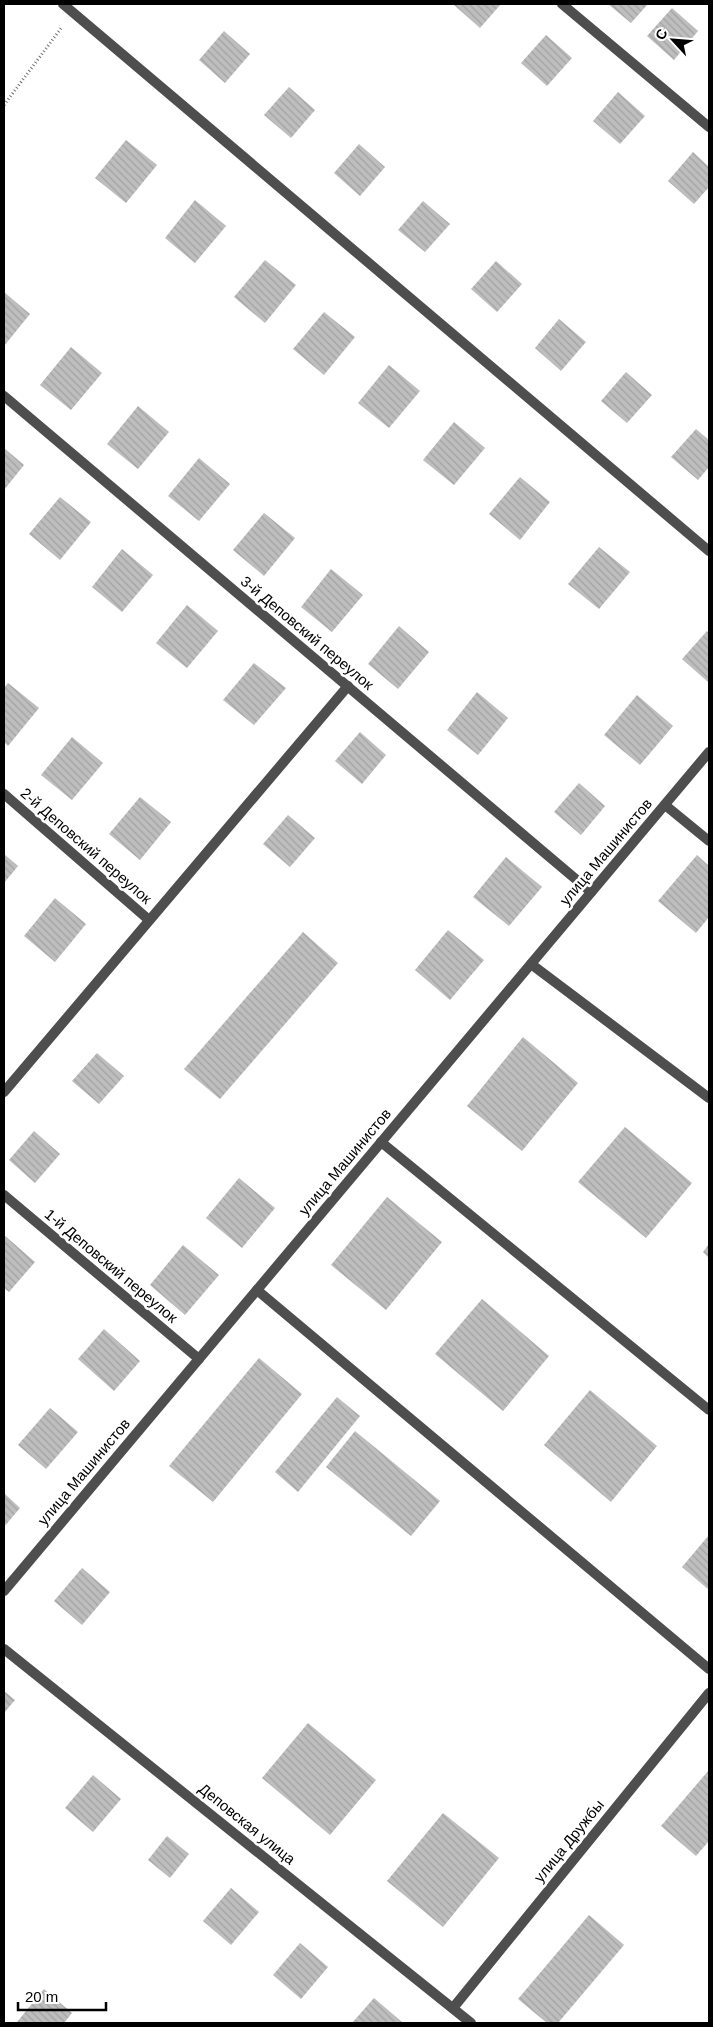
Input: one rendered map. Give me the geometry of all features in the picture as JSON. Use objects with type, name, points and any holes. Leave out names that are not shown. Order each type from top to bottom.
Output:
[{"type":"street","points":[[63,4],[709,551]]},
{"type":"street","points":[[562,4],[709,127]]},
{"type":"street","name":"3-й Деповский переулок","points":[[4,396],[591,892]]},
{"type":"street","points":[[4,1092],[348,686]]},
{"type":"street","name":"улица Машинистов","points":[[4,1592],[709,752]]},
{"type":"street","name":"2-й Деповский переулок","points":[[4,794],[149,920]]},
{"type":"street","points":[[665,805],[709,841]]},
{"type":"street","points":[[531,964],[709,1098]]},
{"type":"street","points":[[381,1142],[709,1410]]},
{"type":"street","name":"1-й Деповский переулок","points":[[4,1195],[199,1359]]},
{"type":"street","points":[[257,1290],[709,1669]]},
{"type":"street","name":"Деповская улица","points":[[4,1649],[471,2023]]},
{"type":"street","name":"улица Дружбы","points":[[453,2008],[709,1693]]},
{"type":"path","points":[[4,105],[73,12]]},
{"type":"building","points":[[455,4],[501,4],[480,28]]},
{"type":"building","points":[[608,4],[648,4],[631,23]]},
{"type":"building","points":[[672,8],[698,31],[674,60],[647,36]]},
{"type":"building","points":[[224,31],[250,54],[225,83],[199,60]]},
{"type":"building","points":[[546,35],[572,58],[547,86],[521,63]]},
{"type":"building","points":[[289,87],[315,110],[291,138],[264,115]]},
{"type":"building","points":[[618,92],[645,116],[620,144],[593,121]]},
{"type":"building","points":[[126,140],[157,165],[126,203],[95,178]]},
{"type":"building","points":[[359,144],[385,167],[360,196],[334,173]]},
{"type":"building","points":[[693,152],[709,167],[709,187],[694,204],[668,181]]},
{"type":"building","points":[[195,200],[226,226],[195,263],[165,238]]},
{"type":"building","points":[[423,201],[450,224],[425,252],[398,230]]},
{"type":"building","points":[[265,260],[296,285],[265,323],[234,297]]},
{"type":"building","points":[[496,261],[522,284],[497,312],[471,289]]},
{"type":"building","points":[[4,292],[30,314],[4,346]]},
{"type":"building","points":[[324,312],[355,337],[324,375],[293,349]]},
{"type":"building","points":[[559,319],[586,342],[561,371],[535,348]]},
{"type":"building","points":[[71,347],[102,373],[71,410],[40,385]]},
{"type":"building","points":[[389,365],[420,391],[389,428],[358,403]]},
{"type":"building","points":[[626,372],[652,395],[627,423],[601,401]]},
{"type":"building","points":[[138,406],[169,432],[138,469],[107,444]]},
{"type":"building","points":[[454,422],[485,448],[454,485],[423,460]]},
{"type":"building","points":[[696,429],[709,440],[709,467],[698,480],[671,457]]},
{"type":"building","points":[[4,448],[24,465],[4,490]]},
{"type":"building","points":[[199,458],[230,484],[199,521],[168,496]]},
{"type":"building","points":[[520,477],[550,502],[520,540],[489,514]]},
{"type":"building","points":[[60,497],[91,522],[60,560],[29,534]]},
{"type":"building","points":[[264,513],[295,538],[264,576],[233,550]]},
{"type":"building","points":[[599,547],[630,572],[599,609],[568,584]]},
{"type":"building","points":[[122,549],[153,575],[122,612],[92,587]]},
{"type":"building","points":[[331,569],[363,595],[332,632],[301,607]]},
{"type":"building","points":[[187,605],[218,631],[187,668],[156,643]]},
{"type":"building","points":[[399,626],[429,652],[398,689],[368,664]]},
{"type":"building","points":[[707,631],[709,633],[708,682],[682,659]]},
{"type":"building","points":[[254,663],[286,688],[254,725],[223,700]]},
{"type":"building","points":[[8,683],[39,708],[8,746],[4,742],[4,688]]},
{"type":"building","points":[[477,692],[508,718],[478,755],[447,730]]},
{"type":"building","points":[[637,695],[673,726],[640,765],[604,735]]},
{"type":"building","points":[[360,732],[386,755],[362,784],[335,761]]},
{"type":"building","points":[[72,737],[103,763],[72,800],[41,775]]},
{"type":"building","points":[[579,783],[605,806],[581,835],[554,812]]},
{"type":"building","points":[[140,797],[171,822],[140,860],[109,834]]},
{"type":"building","points":[[288,815],[315,838],[290,867],[263,844]]},
{"type":"building","points":[[4,854],[18,866],[4,883]]},
{"type":"building","points":[[697,855],[709,866],[709,917],[696,933],[658,901]]},
{"type":"building","points":[[506,857],[542,887],[509,926],[473,897]]},
{"type":"building","points":[[55,898],[86,924],[55,962],[24,936]]},
{"type":"building","points":[[448,930],[484,960],[450,1000],[415,970]]},
{"type":"building","points":[[303,932],[338,963],[220,1099],[184,1069]]},
{"type":"building","points":[[523,1037],[578,1083],[522,1151],[467,1106]]},
{"type":"building","points":[[97,1053],[124,1076],[99,1104],[72,1081]]},
{"type":"building","points":[[625,1127],[692,1183],[646,1238],[578,1182]]},
{"type":"building","points":[[34,1131],[60,1154],[35,1183],[9,1160]]},
{"type":"building","points":[[239,1178],[275,1208],[242,1248],[206,1218]]},
{"type":"building","points":[[387,1197],[442,1242],[386,1310],[331,1265]]},
{"type":"building","points":[[4,1235],[35,1262],[9,1292],[4,1288]]},
{"type":"building","points":[[709,1244],[709,1258],[703,1252]]},
{"type":"building","points":[[183,1245],[219,1275],[185,1315],[150,1285]]},
{"type":"building","points":[[482,1299],[549,1356],[503,1411],[435,1354]]},
{"type":"building","points":[[104,1329],[140,1361],[114,1391],[78,1359]]},
{"type":"building","points":[[259,1358],[302,1394],[213,1502],[169,1466]]},
{"type":"building","points":[[590,1390],[657,1446],[611,1502],[544,1445]]},
{"type":"building","points":[[337,1397],[360,1416],[298,1492],[275,1472]]},
{"type":"building","points":[[50,1408],[78,1432],[46,1469],[18,1445]]},
{"type":"building","points":[[355,1431],[440,1501],[411,1536],[326,1467]]},
{"type":"building","points":[[4,1493],[20,1508],[4,1527]]},
{"type":"building","points":[[709,1535],[709,1590],[682,1567]]},
{"type":"building","points":[[82,1568],[110,1592],[82,1625],[54,1601]]},
{"type":"building","points":[[4,1691],[15,1700],[4,1713]]},
{"type":"building","points":[[308,1723],[376,1780],[330,1835],[262,1778]]},
{"type":"building","points":[[709,1770],[709,1841],[696,1856],[661,1826]]},
{"type":"building","points":[[93,1775],[121,1799],[93,1832],[65,1808]]},
{"type":"building","points":[[443,1813],[499,1858],[443,1927],[387,1881]]},
{"type":"building","points":[[167,1836],[189,1854],[170,1878],[148,1860]]},
{"type":"building","points":[[231,1888],[259,1912],[231,1945],[203,1921]]},
{"type":"building","points":[[589,1915],[624,1945],[558,2023],[547,2023],[518,1999]]},
{"type":"building","points":[[300,1943],[328,1967],[301,1999],[273,1975]]},
{"type":"building","points":[[44,1989],[72,2013],[64,2023],[18,2023],[17,2022]]},
{"type":"building","points":[[374,1998],[402,2022],[352,2023]]}]
